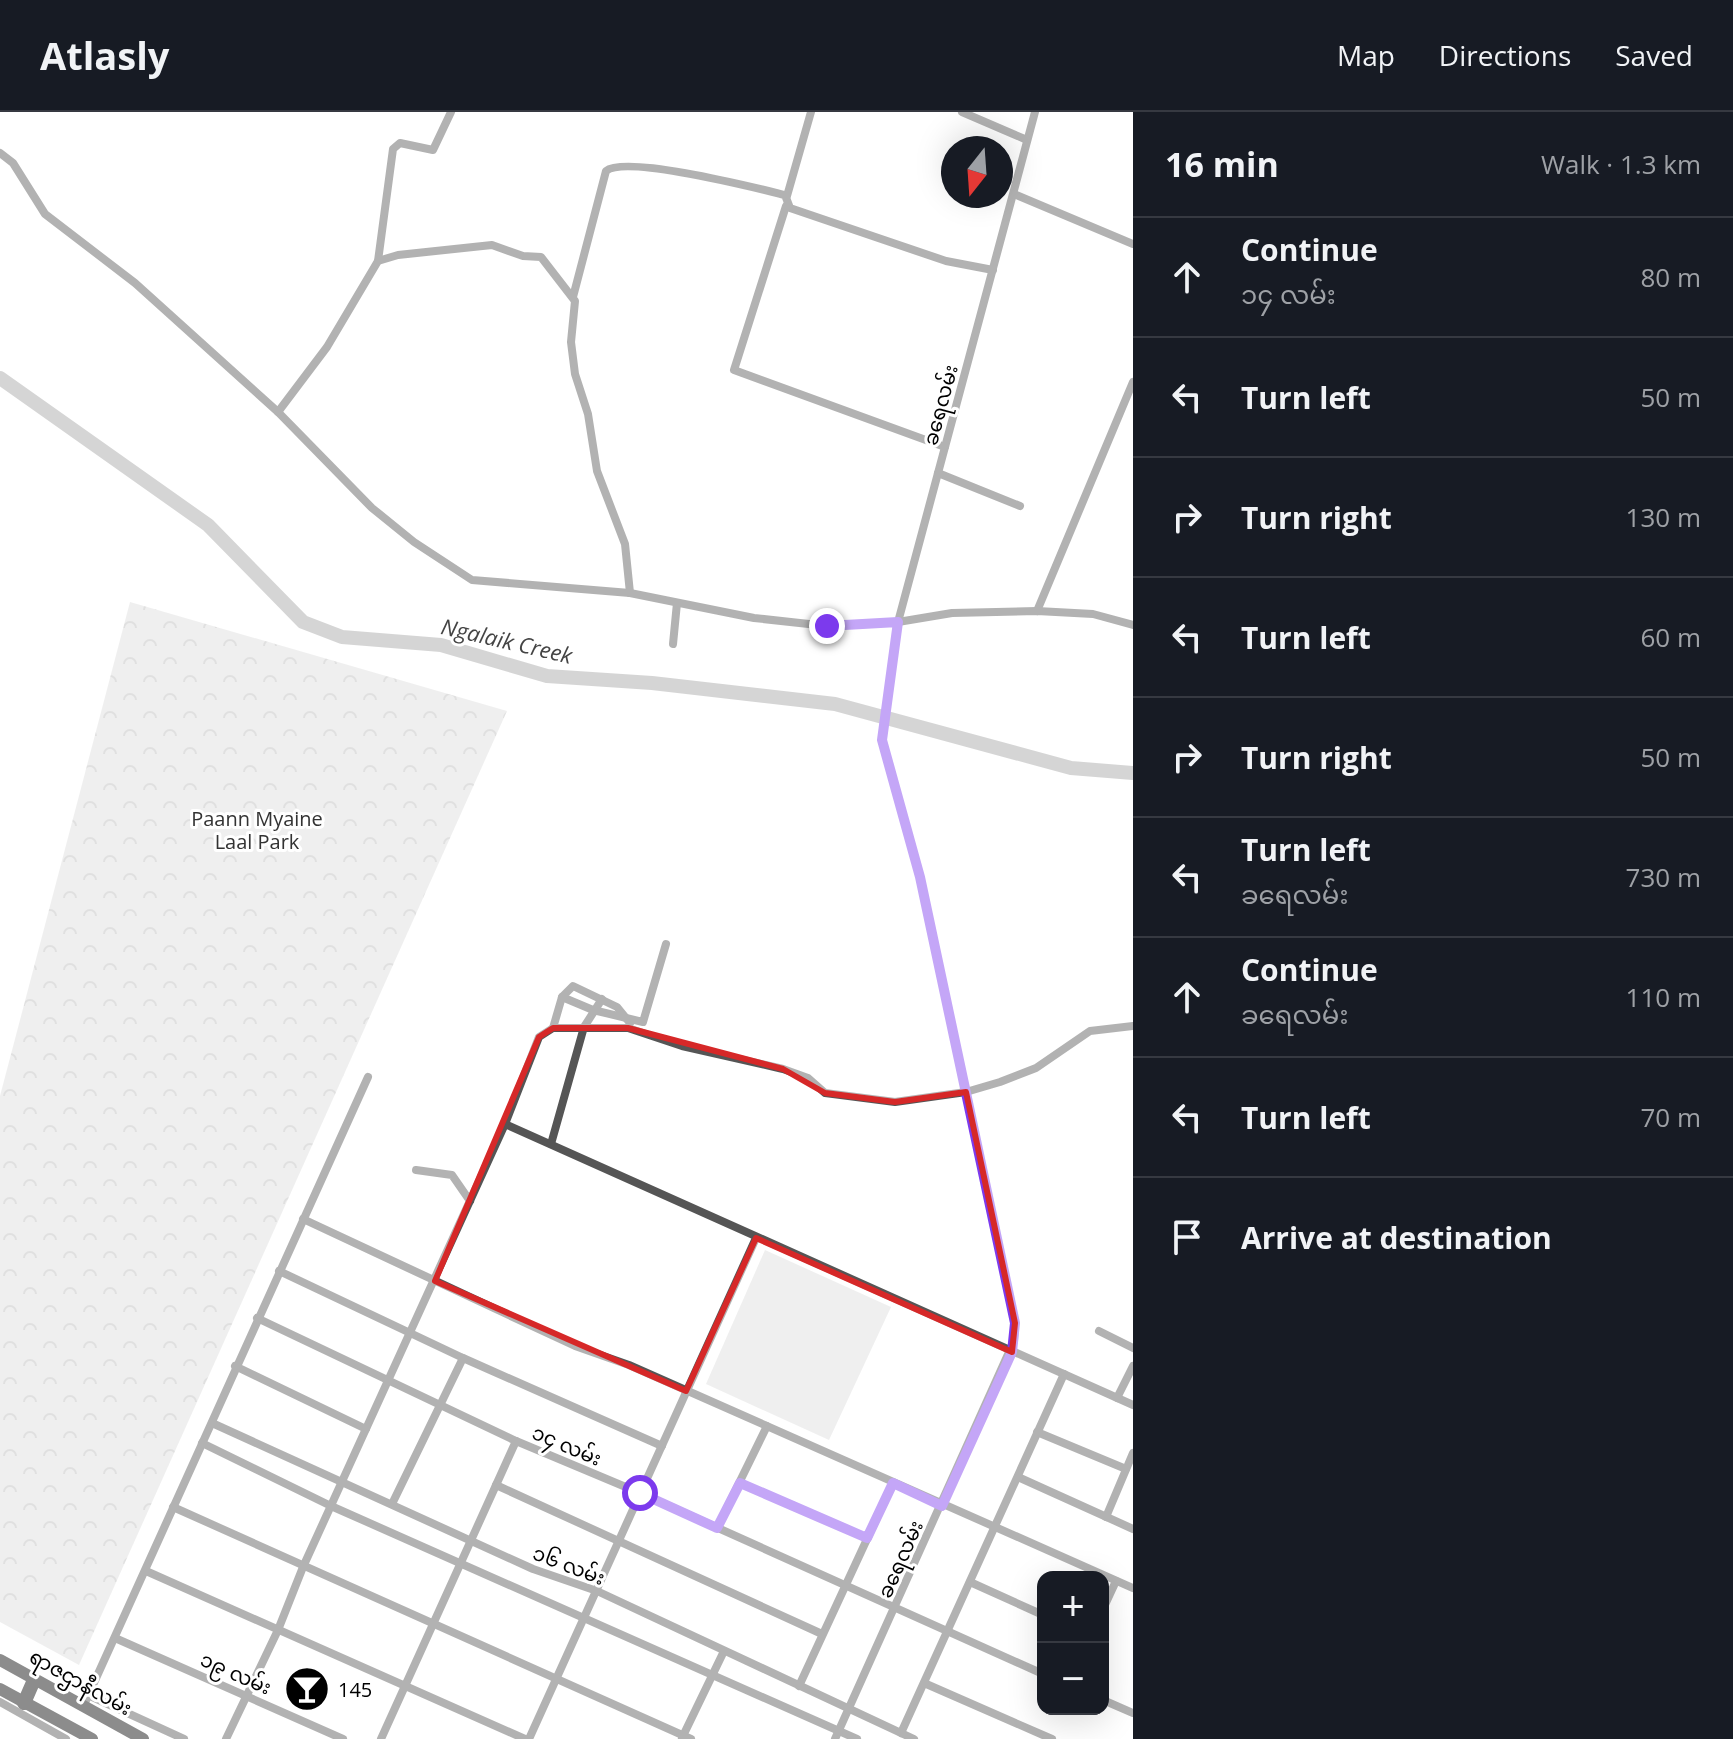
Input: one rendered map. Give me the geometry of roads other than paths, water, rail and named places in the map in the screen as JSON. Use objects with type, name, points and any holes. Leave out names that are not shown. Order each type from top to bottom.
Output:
[{"type":"highway","points":[[24,1703],[34,1680]]},
{"type":"main road","name":"ရာဇဌာနီလမ်း","points":[[0,1660],[34,1680],[85,1701],[143,1739]]},
{"type":"main road","points":[[0,1689],[67,1735],[92,1739]]},
{"type":"street","points":[[278,412],[327,347],[378,261],[393,149],[400,143],[433,150],[451,112]]},
{"type":"street","points":[[811,112],[787,201],[734,370],[945,447]]},
{"type":"street","points":[[962,112],[1027,140]]},
{"type":"street","name":"ခရေလမ်း","points":[[837,1735],[1012,1352],[1015,1323],[966,1092],[920,877],[882,740],[898,622],[1035,112]]},
{"type":"street","points":[[0,153],[13,163],[45,214],[135,283],[278,412],[372,508],[458,573],[493,584],[630,593],[754,618],[827,626],[898,622],[952,613],[1037,611],[1093,614],[1133,625]]},
{"type":"street","points":[[630,593],[625,544],[597,471],[588,414],[575,374],[571,342],[573,297],[606,171],[612,166],[673,171],[787,201],[946,261],[993,270]]},
{"type":"street","points":[[1014,194],[1133,244]]},
{"type":"street","points":[[378,261],[398,255],[492,245],[541,257],[573,297]]},
{"type":"street","points":[[1037,611],[1133,382]]},
{"type":"street","points":[[938,473],[1020,506]]},
{"type":"street","points":[[673,644],[677,603]]},
{"type":"street","points":[[553,1028],[629,1025],[645,1020],[666,944]]},
{"type":"street","points":[[226,1739],[505,1124],[533,1044],[553,1028],[562,997],[573,986],[617,1007],[629,1025]]},
{"type":"street","points":[[562,997],[682,1046],[783,1069],[808,1078],[825,1093],[895,1102],[966,1092],[1036,1068],[1098,1028],[1133,1026]]},
{"type":"street","points":[[551,1144],[584,1027],[602,999]]},
{"type":"street","points":[[184,1739],[85,1701],[368,1077]]},
{"type":"street","points":[[505,1124],[1133,1405]]},
{"type":"street","points":[[416,1170],[452,1175],[470,1201]]},
{"type":"street","points":[[303,1219],[575,1346],[767,1426],[1133,1588]]},
{"type":"street","points":[[146,1571],[403,1687],[527,1739],[756,1238]]},
{"type":"street","points":[[279,1271],[463,1358],[662,1446]]},
{"type":"street","name":"၁၄ လမ်း","points":[[257,1318],[516,1441],[640,1493],[1037,1671]]},
{"type":"street","points":[[1099,1331],[1133,1348]]},
{"type":"street","points":[[392,1504],[463,1358]]},
{"type":"street","points":[[235,1366],[366,1429]]},
{"type":"street","points":[[1117,1398],[1133,1366]]},
{"type":"street","points":[[901,1733],[1064,1374]]},
{"type":"street","name":"၁၆ လမ်း","points":[[212,1423],[533,1569],[597,1591],[914,1739]]},
{"type":"street","points":[[717,1528],[767,1426]]},
{"type":"street","points":[[1037,1432],[1126,1469]]},
{"type":"street","points":[[381,1739],[516,1441]]},
{"type":"street","points":[[202,1443],[331,1506],[585,1617],[837,1735],[857,1739]]},
{"type":"street","points":[[1106,1517],[1133,1453]]},
{"type":"street","points":[[1018,1477],[1133,1529]]},
{"type":"street","points":[[740,1483],[867,1538]]},
{"type":"street","points":[[799,1686],[893,1483]]},
{"type":"street","points":[[496,1485],[822,1634]]},
{"type":"street","points":[[173,1507],[431,1624],[557,1677],[686,1738],[724,1651]]},
{"type":"street","points":[[1109,1596],[1116,1581]]},
{"type":"street","points":[[970,1582],[1037,1612]]},
{"type":"street","name":"၁၉ လမ်း","points":[[115,1638],[343,1739]]},
{"type":"street","points":[[924,1683],[1052,1739]]},
{"type":"street","points":[[0,1702],[67,1735]]},
{"type":"street","points":[[1109,1703],[1133,1713]]},
{"type":"waterway","name":"Ngalaik Creek","points":[[0,378],[208,525],[303,622],[342,637],[441,645],[547,676],[652,683],[835,704],[1071,768],[1133,773]]},
{"type":"place","name":"145","points":[[307,1689]]},
{"type":"park label","name":"Paann Myaine Laal Park","points":[[257,830]]}]
